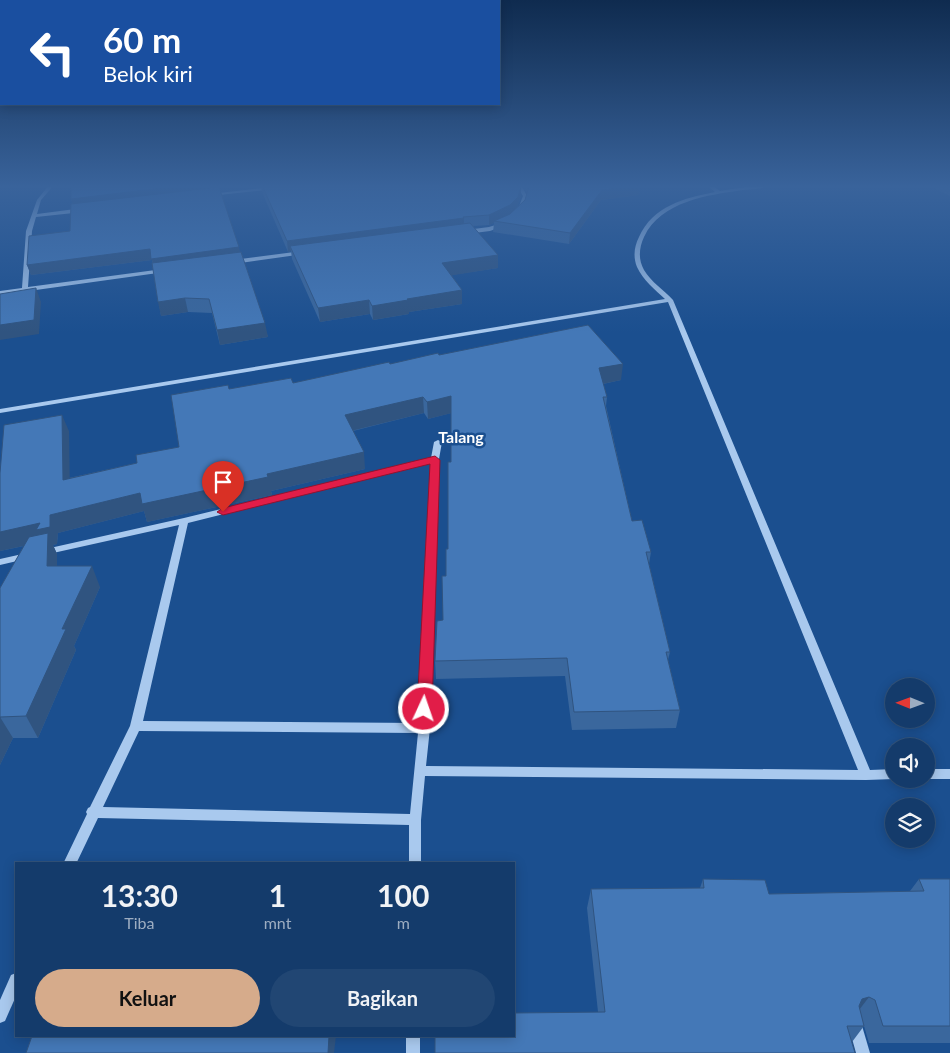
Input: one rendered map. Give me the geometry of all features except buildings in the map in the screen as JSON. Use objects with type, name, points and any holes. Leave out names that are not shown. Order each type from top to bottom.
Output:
[{"type":"street","points":[[25,289],[29,234]]},
{"type":"street","points":[[643,234],[636,249],[637,259],[643,273],[670,300],[866,775]]},
{"type":"street","points":[[223,263],[312,252]]},
{"type":"street","points":[[0,292],[173,270]]},
{"type":"street","points":[[0,411],[670,300]]},
{"type":"street","points":[[415,862],[415,820],[424,728],[435,460],[438,442]]},
{"type":"street","points":[[0,562],[184,521],[435,460]]},
{"type":"street","points":[[70,862],[92,812],[136,726],[184,521]]},
{"type":"street","points":[[136,726],[424,728]]},
{"type":"street","points":[[419,771],[885,774]]},
{"type":"street","points":[[935,774],[950,774]]},
{"type":"street","points":[[92,812],[415,820]]},
{"type":"street","points":[[0,1016],[15,982]]},
{"type":"street","points":[[855,1023],[863,1053]]},
{"type":"street","points":[[413,1037],[413,1053]]},
{"type":"district","name":"Talang","points":[[461,437]]},
{"type":"route","points":[[223,512],[435,460],[424,709]]}]
